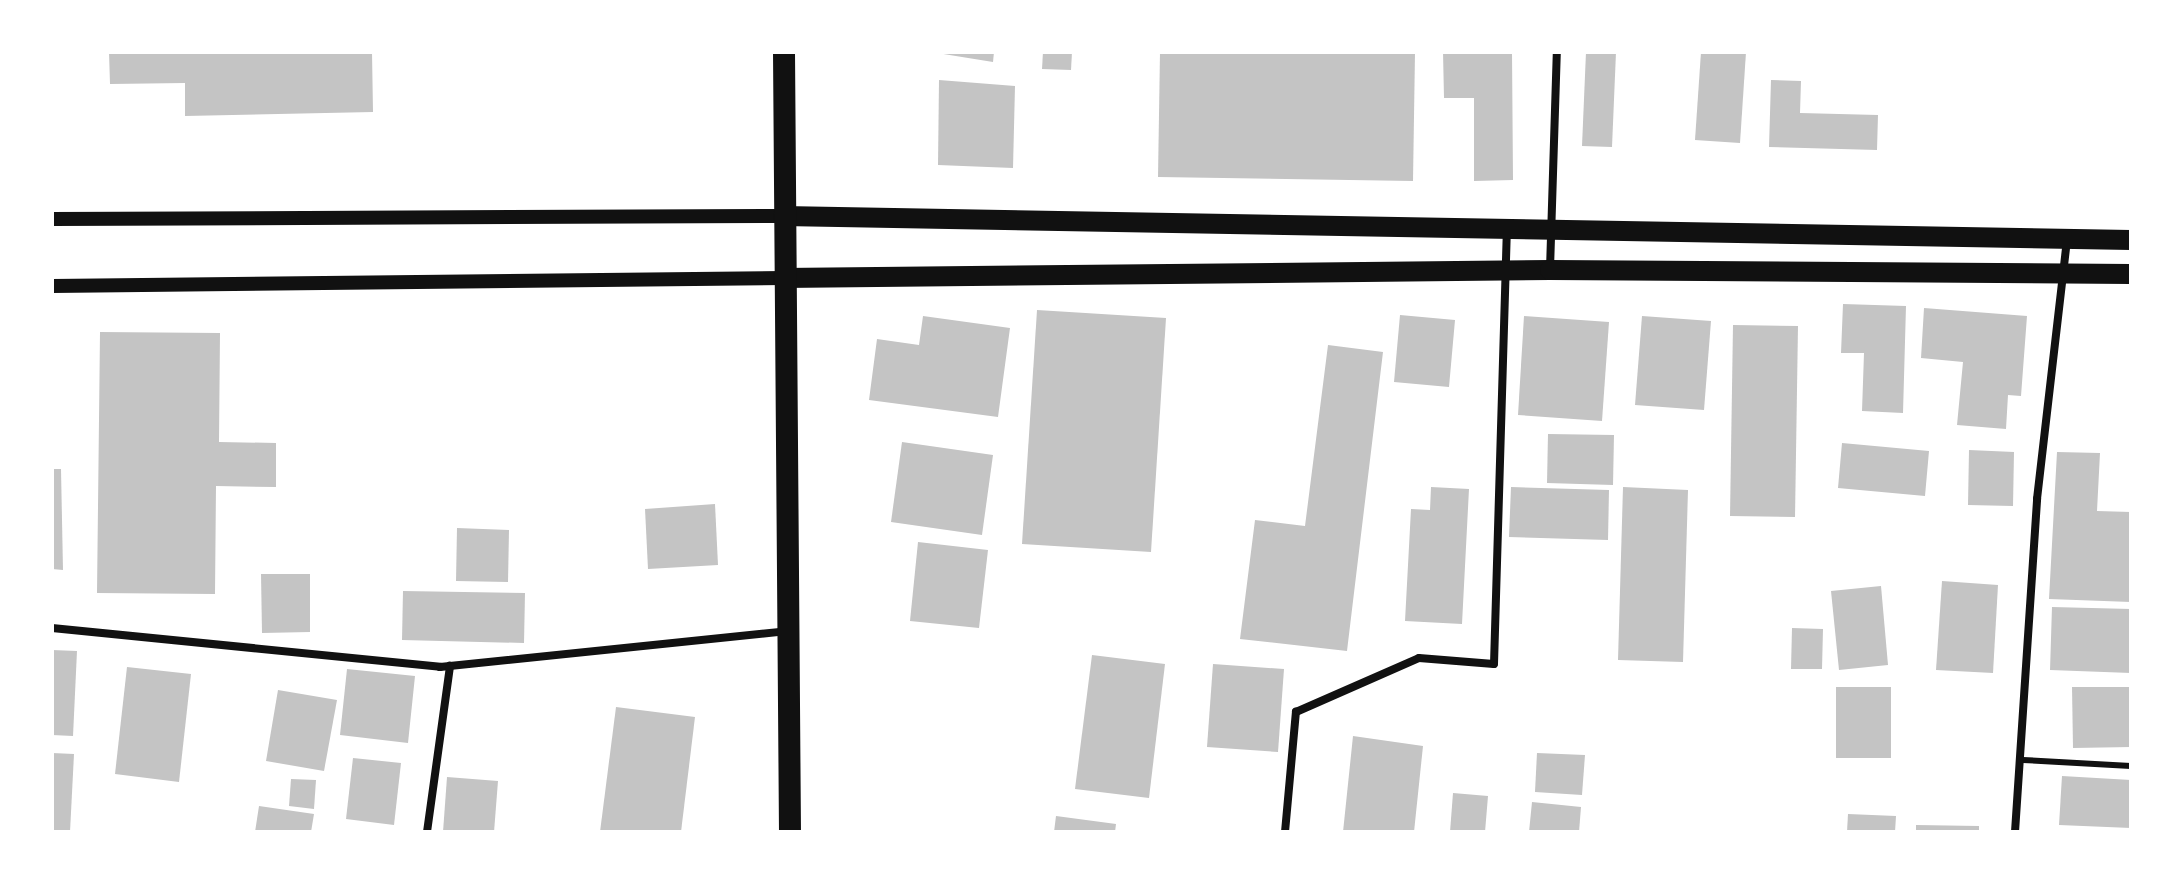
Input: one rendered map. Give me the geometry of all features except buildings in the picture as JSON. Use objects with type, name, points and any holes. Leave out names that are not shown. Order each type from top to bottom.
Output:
[{"type":"highway","points":[[784,52],[783,278],[791,630],[790,832]]},
{"type":"main road","points":[[783,216],[2131,240]]},
{"type":"main road","points":[[783,278],[1505,270],[2131,274]]},
{"type":"street","points":[[1550,270],[1557,52]]},
{"type":"street","points":[[52,219],[783,216]]},
{"type":"street","points":[[1285,832],[1296,712],[1419,658],[1494,664],[1507,231]]},
{"type":"street","points":[[2015,832],[2023,760],[2037,499],[2067,239]]},
{"type":"street","points":[[52,286],[783,278]]},
{"type":"street","points":[[52,628],[450,666],[791,630]]},
{"type":"street","points":[[427,832],[450,666]]},
{"type":"lane","points":[[2023,760],[2131,766]]}]
